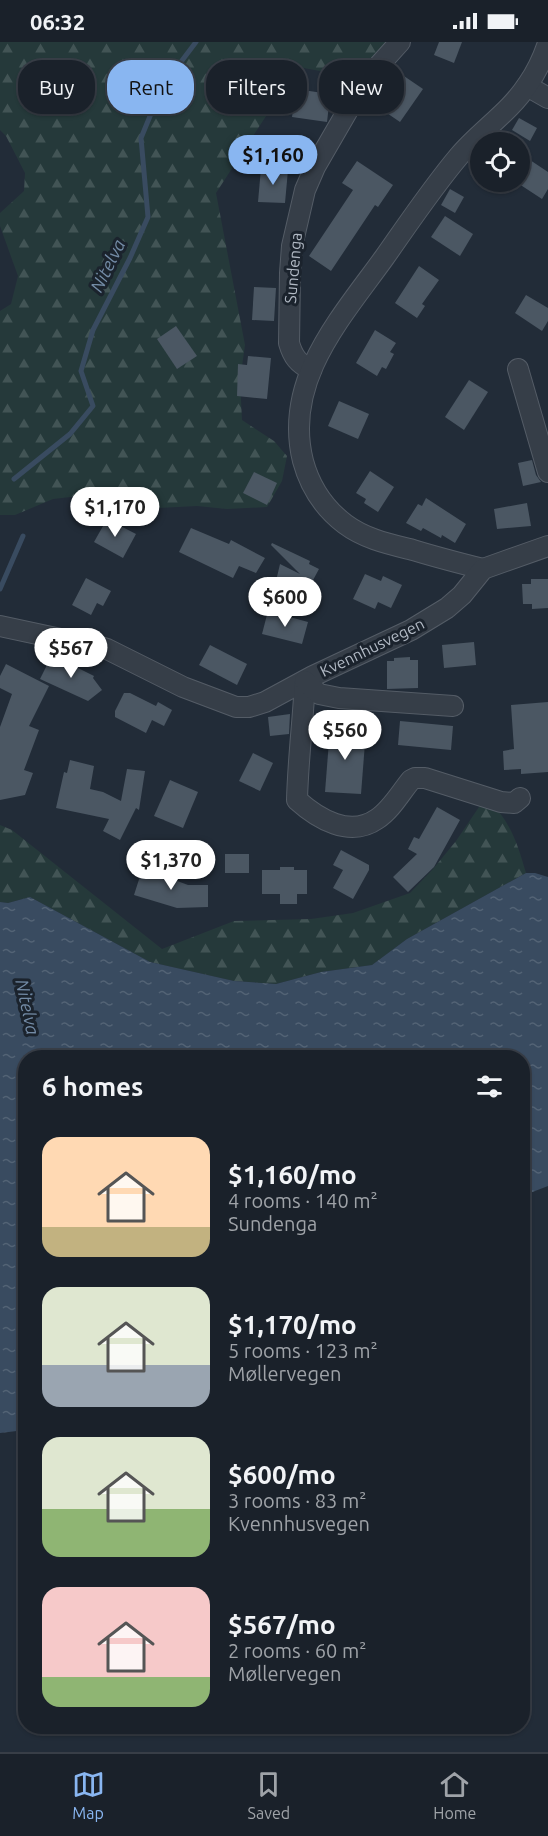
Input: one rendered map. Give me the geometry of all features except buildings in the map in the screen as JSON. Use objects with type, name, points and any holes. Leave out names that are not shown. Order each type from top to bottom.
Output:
[{"type":"street","name":"Sundenga","points":[[310,370],[296,361],[289,343],[292,246],[305,190],[315,167],[358,91],[400,42]]},
{"type":"street","points":[[548,43],[541,63],[527,86],[460,155],[334,328],[310,370],[303,390],[298,432],[306,473],[321,502],[345,524],[366,536],[483,569],[548,546]]},
{"type":"street","points":[[527,86],[548,98]]},
{"type":"street","points":[[518,369],[548,472]]},
{"type":"street","name":"Kvennhusvegen","points":[[0,626],[99,646],[183,687],[236,707],[249,707],[265,702],[411,630],[447,608],[462,595],[483,569]]},
{"type":"street","points":[[304,681],[319,694],[339,698],[453,706]]},
{"type":"street","points":[[304,681],[297,800],[311,812],[330,823],[349,827],[371,822],[385,812],[415,778],[425,778],[501,802],[514,803],[520,798]]},
{"type":"green space","points":[[0,42],[406,42],[386,60],[319,60],[319,71],[307,69],[307,60],[206,60],[206,114],[267,114],[216,193],[245,345],[240,380],[242,420],[274,441],[287,456],[282,481],[267,507],[227,509],[197,506],[119,510],[79,496],[53,499],[15,515],[0,515],[0,311],[11,304],[18,276],[0,226],[0,213],[24,191],[25,173],[6,136],[0,130]]},
{"type":"green space","points":[[487,800],[502,815],[507,824],[526,873],[407,939],[372,965],[321,972],[276,984],[234,981],[150,962],[30,897],[8,903],[0,902],[0,825],[12,830],[162,949],[234,921],[311,919],[353,913],[410,893],[433,869],[479,807]]},
{"type":"water","points":[[526,873],[548,877],[548,1186],[530,1193],[530,1050],[18,1050],[18,1431],[0,1433],[0,902],[8,903],[30,897],[150,962],[234,981],[276,984],[321,972],[372,965],[407,939]]},
{"type":"waterway","name":"Nitelva","points":[[14,479],[70,434],[93,406],[81,371],[93,330],[148,217],[141,138],[162,87],[196,42]]},
{"type":"waterway","name":"Nitelva","points":[[0,589],[23,536]]}]
